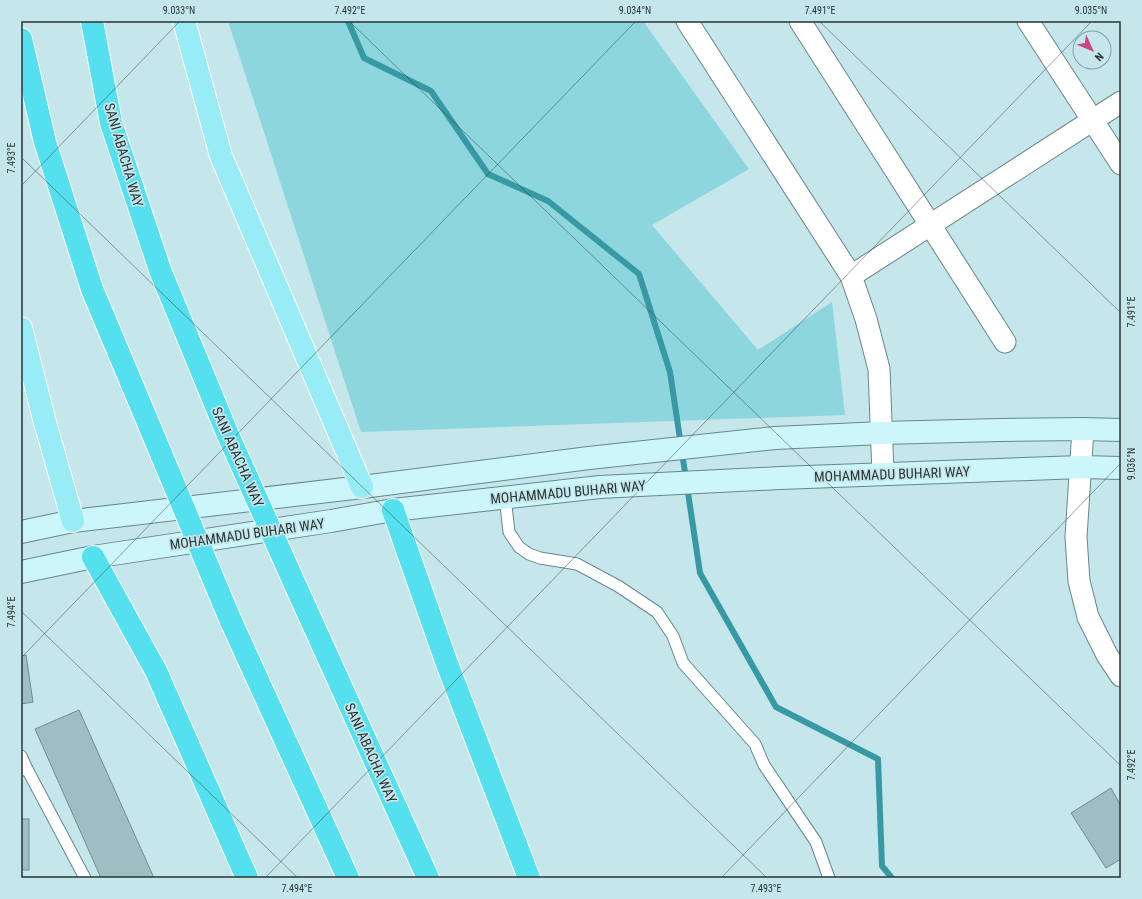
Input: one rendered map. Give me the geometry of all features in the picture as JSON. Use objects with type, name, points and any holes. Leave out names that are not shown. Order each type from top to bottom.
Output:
[{"type":"highway","name":"SANI ABACHA WAY","points":[[92,21],[116,138],[160,270],[228,435],[428,878]]},
{"type":"highway","points":[[21,39],[45,142],[92,290],[230,618],[348,878]]},
{"type":"highway","points":[[393,510],[446,661],[529,878]]},
{"type":"highway","points":[[93,557],[156,671],[247,878]]},
{"type":"main road","points":[[184,21],[221,156],[362,487]]},
{"type":"main road","points":[[21,328],[44,419],[73,521]]},
{"type":"main road","name":"MOHAMMADU BUHARI WAY","points":[[21,532],[73,521],[362,487],[589,458],[775,438],[881,433],[1083,429],[1121,430]]},
{"type":"main road","name":"MOHAMMADU BUHARI WAY","points":[[21,572],[93,557],[331,521],[393,510],[600,487],[883,474],[1081,467],[1121,468]]},
{"type":"street","points":[[686,21],[851,276],[866,319],[879,369],[883,474]]},
{"type":"street","points":[[800,21],[1005,342]]},
{"type":"street","points":[[1028,21],[1121,164]]},
{"type":"street","points":[[851,276],[1121,102]]},
{"type":"street","points":[[1083,429],[1076,537],[1080,581],[1088,617],[1107,655],[1121,676]]},
{"type":"lane","points":[[505,497],[509,532],[519,547],[529,554],[540,558],[577,564],[618,586],[657,612],[673,636],[683,663],[756,744],[764,765],[816,842],[829,878]]},
{"type":"lane","points":[[21,756],[24,769],[85,878]]},
{"type":"shaded area","points":[[228,21],[643,21],[749,169],[652,225],[758,350],[832,302],[845,415],[361,432]]},
{"type":"building","points":[[26,655],[33,702],[21,704],[21,656]]},
{"type":"building","points":[[79,710],[154,878],[101,878],[35,729]]},
{"type":"building","points":[[1111,788],[1121,806],[1121,859],[1106,868],[1071,813]]},
{"type":"building","points":[[21,819],[29,819],[29,870],[21,870]]},
{"type":"waterway","points":[[348,21],[364,58],[431,91],[488,174],[548,201],[639,274],[670,372],[700,573],[776,707],[878,759],[882,866],[892,878]]}]
